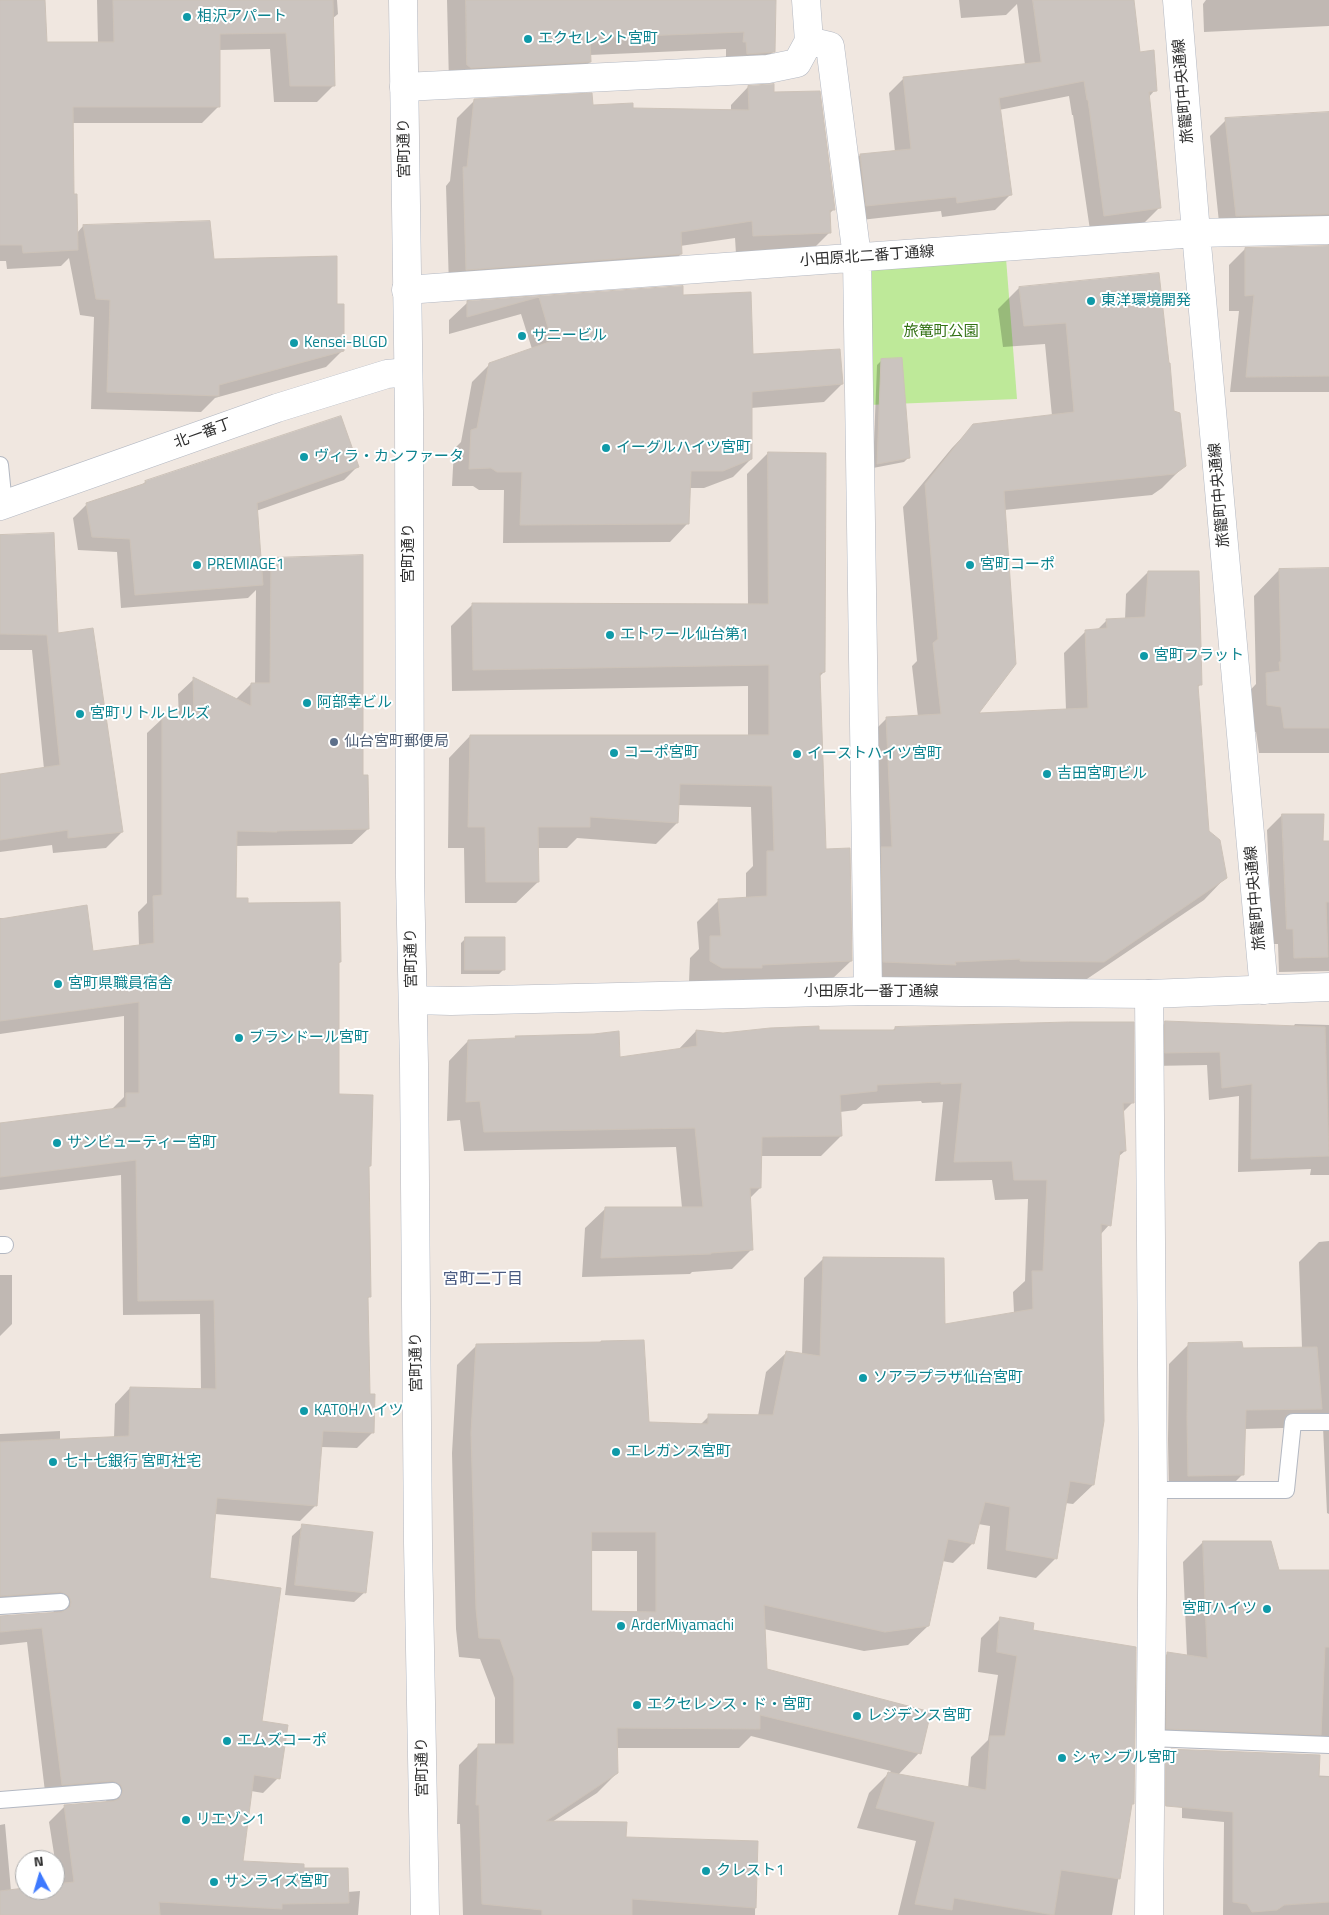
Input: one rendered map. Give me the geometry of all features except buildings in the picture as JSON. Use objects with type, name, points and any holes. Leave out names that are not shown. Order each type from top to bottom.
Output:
[{"type":"street","name":"宮町通り","points":[[403,0],[408,372],[410,877],[413,1000],[418,1543],[425,1915]]},
{"type":"street","points":[[404,87],[768,69],[797,63],[808,41],[806,0]]},
{"type":"street","name":"旅籠町中央通線","points":[[1177,0],[1264,990]]},
{"type":"street","points":[[808,41],[830,46],[856,258],[868,991]]},
{"type":"street","name":"小田原北二番丁通線","points":[[406,290],[1196,233],[1329,230]]},
{"type":"street","name":"北一番丁","points":[[2,506],[277,408],[387,374],[408,372]]},
{"type":"street","name":"小田原北一番丁通線","points":[[413,1000],[451,1001],[868,991],[1149,994],[1329,987]]},
{"type":"street","points":[[1149,994],[1153,1490],[1149,1915]]},
{"type":"lane","points":[[0,465],[2,506]]},
{"type":"lane","points":[[1153,1490],[1286,1490],[1293,1422],[1329,1422]]},
{"type":"lane","points":[[0,1606],[61,1602]]},
{"type":"lane","points":[[1150,1738],[1329,1745]]},
{"type":"lane","points":[[0,1800],[113,1791]]},
{"type":"green space","name":"旅篭町公園","points":[[1006,258],[1017,399],[868,405],[862,269]]},
{"type":"place","name":"相沢アパート","points":[[187,17]]},
{"type":"place","name":"エクセレント宮町","points":[[528,39]]},
{"type":"place","name":"東洋環境開発","points":[[1091,301]]},
{"type":"place","name":"サニービル","points":[[522,336]]},
{"type":"place","name":"Kensei-BLGD","points":[[294,343]]},
{"type":"place","name":"イーグルハイツ宮町","points":[[606,448]]},
{"type":"place","name":"ヴィラ・カンファータ","points":[[304,457]]},
{"type":"place","name":"PREMIAGE1","points":[[197,565]]},
{"type":"place","name":"宮町コーポ","points":[[970,565]]},
{"type":"place","name":"エトワール仙台第1","points":[[610,635]]},
{"type":"place","name":"宮町フラット","points":[[1144,656]]},
{"type":"place","name":"阿部幸ビル","points":[[307,703]]},
{"type":"place","name":"宮町リトルヒルズ","points":[[80,714]]},
{"type":"place","name":"仙台宮町郵便局","points":[[334,742]]},
{"type":"place","name":"コーポ宮町","points":[[614,753]]},
{"type":"place","name":"イーストハイツ宮町","points":[[797,754]]},
{"type":"place","name":"吉田宮町ビル","points":[[1047,774]]},
{"type":"place","name":"宮町県職員宿舎","points":[[58,984]]},
{"type":"place","name":"ブランドール宮町","points":[[239,1038]]},
{"type":"place","name":"サンビューティー宮町","points":[[57,1143]]},
{"type":"place","name":"ソアラプラザ仙台宮町","points":[[863,1378]]},
{"type":"place","name":"KATOHハイツ","points":[[304,1411]]},
{"type":"place","name":"エレガンス宮町","points":[[616,1452]]},
{"type":"place","name":"七十七銀行 宮町社宅","points":[[53,1462]]},
{"type":"place","name":"宮町ハイツ","points":[[1267,1609]]},
{"type":"place","name":"ArderMiyamachi","points":[[621,1626]]},
{"type":"place","name":"エクセレンス・ド・宮町","points":[[637,1705]]},
{"type":"place","name":"レジデンス宮町","points":[[857,1716]]},
{"type":"place","name":"エムズコーポ","points":[[227,1741]]},
{"type":"place","name":"シャンブル宮町","points":[[1062,1758]]},
{"type":"place","name":"リエゾン1","points":[[186,1820]]},
{"type":"place","name":"クレスト1","points":[[706,1871]]},
{"type":"place","name":"サンライズ宮町","points":[[214,1882]]},
{"type":"district","name":"宮町二丁目","points":[[483,1280]]}]
